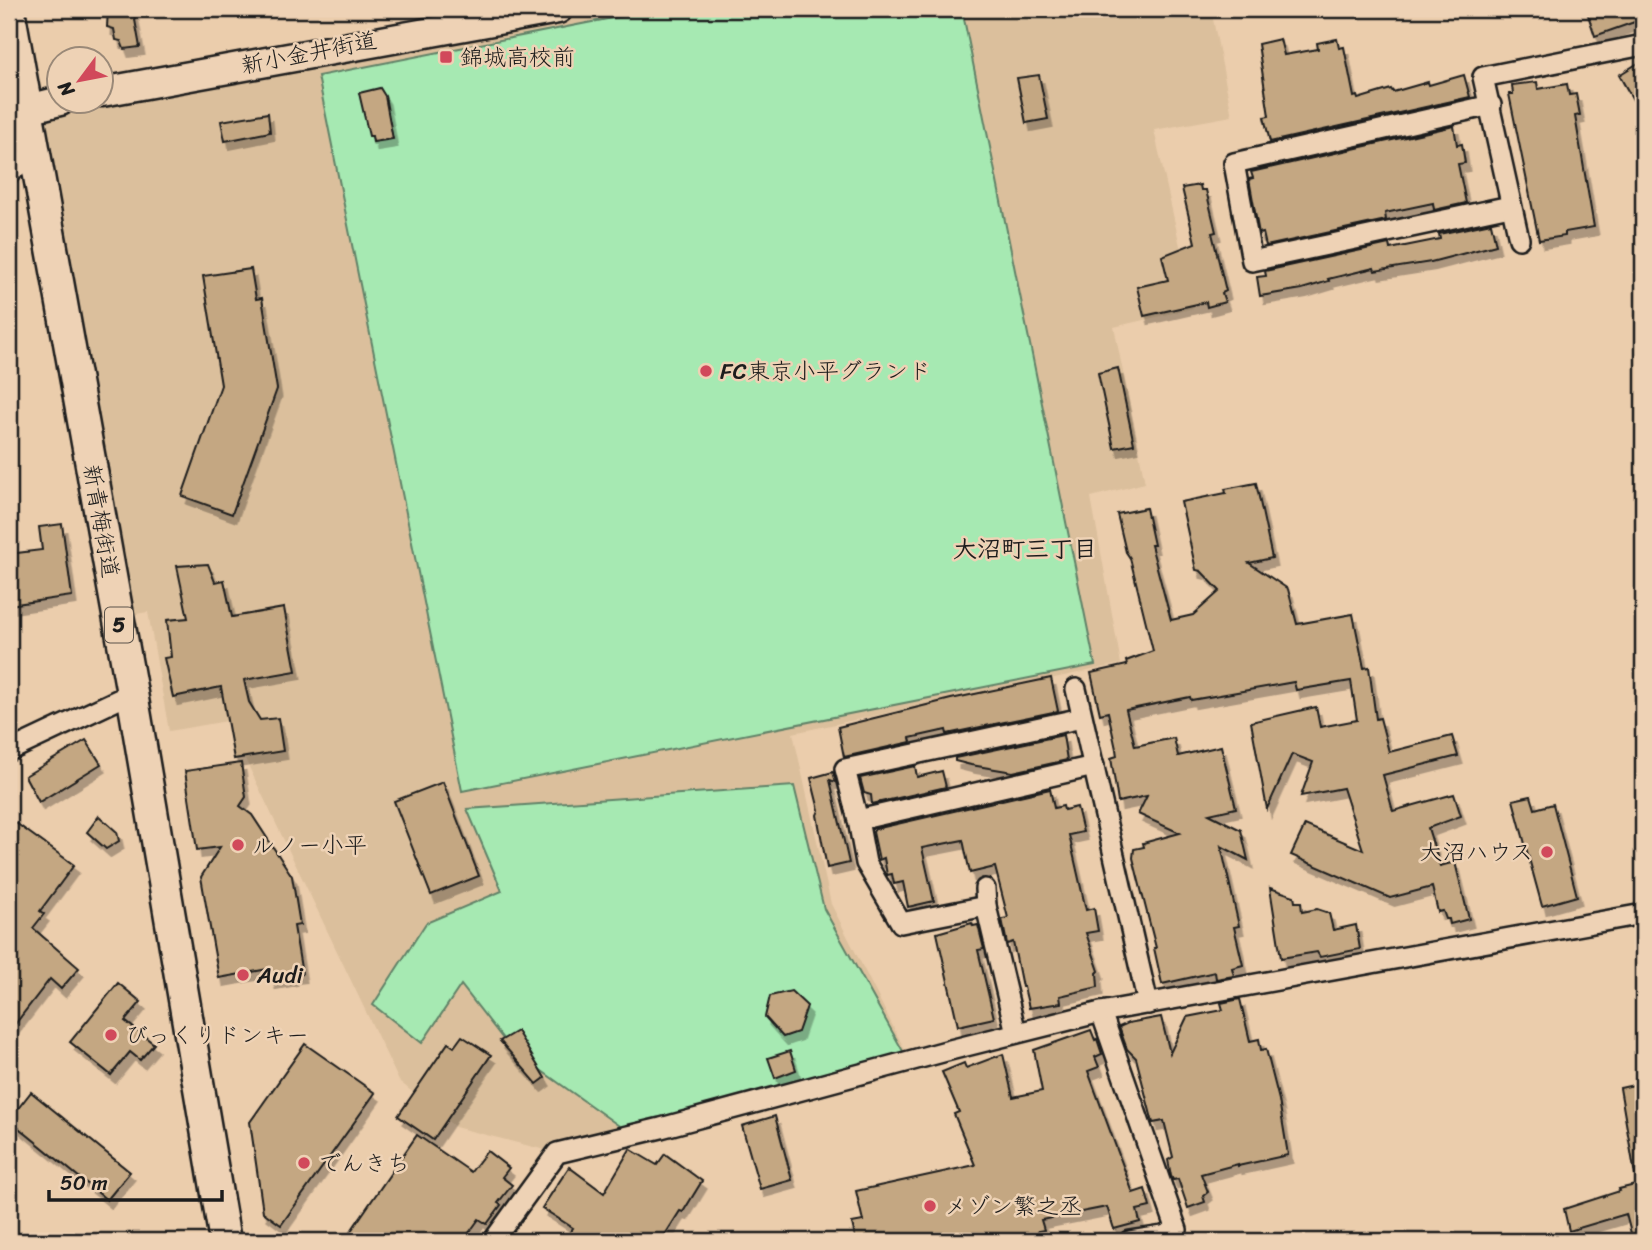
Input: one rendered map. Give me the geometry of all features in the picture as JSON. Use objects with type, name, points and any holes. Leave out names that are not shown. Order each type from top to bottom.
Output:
[{"type":"main road","name":"新青梅街道","points":[[9,9],[18,111],[36,149],[225,1241]]},
{"type":"main road","name":"新小金井街道","points":[[116,89],[429,30],[558,9]]},
{"type":"main road","points":[[18,111],[46,104]]},
{"type":"street","points":[[1518,239],[1483,77],[1643,45]]},
{"type":"street","points":[[1491,106],[1234,163],[1252,261],[1510,206]]},
{"type":"street","points":[[9,174],[36,149]]},
{"type":"street","points":[[1076,689],[1148,1004]]},
{"type":"street","points":[[9,751],[132,694]]},
{"type":"street","points":[[1016,1033],[985,897],[901,923],[866,863],[845,769],[1082,718]]},
{"type":"street","points":[[858,820],[1094,766]]},
{"type":"street","points":[[493,1241],[557,1153],[1101,1012],[1643,914]]},
{"type":"street","points":[[1101,1012],[1177,1230],[1163,1236],[1130,1241]]},
{"type":"shaded area","points":[[558,9],[658,9],[318,77],[1094,665],[962,9],[1211,9],[1232,116],[1154,130],[1194,308],[1114,327],[1145,483],[1091,497],[1121,664],[793,733],[831,904],[911,1062],[557,1153],[455,1127],[399,1081],[227,721],[169,731],[148,612],[118,617],[28,109],[46,104],[46,116],[116,116],[116,99]],"holes":[[[794,786],[824,909],[904,1053],[511,1049],[461,985],[426,923],[502,891],[467,809]]]},
{"type":"green space","name":"FC東京小平グランド","points":[[658,9],[962,9],[1095,665],[462,791],[318,76]]},
{"type":"green space","points":[[794,786],[824,909],[904,1053],[622,1128],[511,1049],[461,985],[422,1043],[373,1005],[426,923],[502,891],[467,809]]},
{"type":"building","points":[[108,9],[133,9],[140,47],[124,49],[121,41],[116,40],[114,29],[107,27]]},
{"type":"building","points":[[1586,9],[1643,9],[1643,19],[1595,36]]},
{"type":"building","points":[[1280,39],[1284,55],[1318,49],[1317,43],[1337,39],[1339,48],[1344,47],[1354,97],[1357,96],[1358,99],[1391,89],[1393,92],[1464,75],[1470,97],[1270,142],[1264,117],[1269,116],[1258,44]]},
{"type":"building","points":[[1643,60],[1643,117],[1619,75]]},
{"type":"building","points":[[1039,75],[1048,119],[1026,123],[1017,78]]},
{"type":"building","points":[[1537,82],[1538,89],[1567,84],[1569,95],[1576,94],[1580,115],[1575,116],[1594,227],[1539,240],[1509,94],[1513,94],[1512,85]]},
{"type":"building","points":[[380,88],[385,96],[393,139],[373,142],[372,136],[369,136],[359,93]]},
{"type":"building","points":[[268,113],[270,132],[225,141],[221,121]]},
{"type":"building","points":[[1454,126],[1457,145],[1462,144],[1465,163],[1458,164],[1466,203],[1434,210],[1433,203],[1385,213],[1386,220],[1266,246],[1263,233],[1259,234],[1249,179],[1253,178],[1251,172]]},
{"type":"building","points":[[1200,185],[1201,190],[1206,190],[1216,232],[1212,233],[1226,291],[1222,293],[1225,302],[1207,307],[1206,302],[1144,316],[1137,287],[1168,280],[1162,256],[1195,243],[1182,188]]},
{"type":"building","points":[[1491,223],[1496,245],[1431,262],[1375,271],[1374,268],[1328,279],[1329,281],[1302,289],[1260,296],[1257,277],[1266,276],[1265,271],[1389,244],[1390,249],[1440,239],[1439,234]]},
{"type":"building","points":[[251,269],[256,299],[262,298],[277,389],[232,514],[182,496],[221,385],[203,276]]},
{"type":"building","points":[[1118,368],[1134,444],[1114,448],[1098,373]]},
{"type":"building","points":[[1256,483],[1272,558],[1249,563],[1288,589],[1297,624],[1353,614],[1364,668],[1369,667],[1376,719],[1380,718],[1389,752],[1452,736],[1458,756],[1383,775],[1393,811],[1454,794],[1461,816],[1428,828],[1440,866],[1455,862],[1469,919],[1450,924],[1443,911],[1438,912],[1432,887],[1390,898],[1291,855],[1305,825],[1363,850],[1343,788],[1301,796],[1313,762],[1292,754],[1267,809],[1251,722],[1316,707],[1320,727],[1357,720],[1351,681],[1296,690],[1294,682],[1191,700],[1190,697],[1126,710],[1135,746],[1174,738],[1178,756],[1221,746],[1236,808],[1209,814],[1241,830],[1248,860],[1221,846],[1239,926],[1234,927],[1243,965],[1232,968],[1234,976],[1216,979],[1215,972],[1162,984],[1156,948],[1133,858],[1134,849],[1144,847],[1143,843],[1180,833],[1138,814],[1147,796],[1118,802],[1111,758],[1117,756],[1116,749],[1108,712],[1100,714],[1091,673],[1127,665],[1126,661],[1153,651],[1117,514],[1146,508],[1154,545],[1151,545],[1171,620],[1193,615],[1220,591],[1201,571],[1196,570],[1181,502],[1226,493],[1225,489]]},
{"type":"building","points":[[62,524],[72,596],[9,605],[9,554],[42,550],[39,527]]},
{"type":"building","points":[[208,564],[215,582],[224,580],[232,617],[284,608],[296,671],[244,680],[249,702],[260,720],[278,718],[283,751],[234,759],[221,687],[173,697],[164,658],[171,657],[167,620],[188,618],[177,566]]},
{"type":"building","points":[[1051,678],[1058,711],[947,734],[946,730],[910,738],[911,742],[844,757],[838,727]]},
{"type":"building","points":[[1063,735],[1067,760],[1013,772],[955,761],[955,758]]},
{"type":"building","points":[[86,740],[101,764],[39,802],[25,776]]},
{"type":"building","points":[[241,763],[246,797],[240,806],[252,815],[292,876],[300,925],[294,926],[302,974],[293,977],[271,981],[268,969],[219,978],[201,877],[220,847],[197,850],[185,771]]},
{"type":"building","points":[[915,766],[917,777],[942,771],[946,787],[872,804],[871,795],[864,793],[860,778]]},
{"type":"building","points":[[833,772],[836,782],[830,780],[849,863],[827,868],[817,815],[819,810],[811,778]]},
{"type":"building","points":[[443,782],[479,876],[431,895],[394,801]]},
{"type":"building","points":[[1050,789],[1054,808],[1063,806],[1064,810],[1077,807],[1083,832],[1069,835],[1086,910],[1094,908],[1098,931],[1086,933],[1099,971],[1098,987],[1060,996],[1061,1003],[1029,1008],[1013,942],[1007,944],[1002,919],[1008,918],[995,867],[970,873],[963,840],[922,848],[934,901],[908,907],[903,882],[894,884],[892,874],[887,875],[884,858],[879,860],[873,832],[875,829]]},
{"type":"building","name":"大沼ハウス","points":[[1531,796],[1535,809],[1553,804],[1577,896],[1542,906],[1513,800]]},
{"type":"building","points":[[99,816],[117,832],[119,841],[106,849],[87,832]]},
{"type":"building","points":[[9,818],[74,865],[40,911],[44,914],[33,928],[79,968],[61,989],[50,979],[9,1032]]},
{"type":"building","points":[[1270,888],[1294,896],[1295,902],[1301,902],[1302,912],[1317,909],[1329,913],[1333,930],[1356,925],[1360,949],[1320,957],[1317,952],[1281,958]]},
{"type":"building","points":[[972,923],[973,926],[978,925],[984,949],[978,950],[994,1018],[958,1026],[937,933]]},
{"type":"building","points":[[118,983],[141,1002],[125,1021],[154,1044],[140,1060],[130,1052],[111,1075],[70,1042]]},
{"type":"building","points":[[791,991],[807,1006],[798,1032],[783,1037],[765,1017],[770,996]]},
{"type":"building","points":[[1240,999],[1250,1041],[1259,1039],[1261,1050],[1266,1049],[1279,1100],[1288,1155],[1201,1174],[1208,1192],[1203,1196],[1205,1202],[1188,1208],[1178,1179],[1173,1180],[1171,1176],[1168,1160],[1173,1157],[1164,1121],[1153,1123],[1136,1058],[1127,1049],[1119,1027],[1161,1017],[1170,1053],[1187,1017],[1223,1010],[1221,1003]]},
{"type":"building","points":[[1091,1030],[1102,1054],[1095,1057],[1099,1067],[1088,1071],[1133,1193],[1145,1189],[1150,1207],[1137,1210],[1140,1222],[1114,1229],[1107,1207],[1041,1220],[1044,1230],[1038,1231],[1040,1241],[856,1241],[852,1223],[863,1221],[856,1191],[975,1165],[954,1114],[959,1112],[942,1072],[964,1063],[966,1068],[1003,1054],[1013,1097],[1042,1091],[1034,1050]]},
{"type":"building","points":[[517,1031],[545,1078],[537,1084],[500,1041]]},
{"type":"building","points":[[462,1036],[491,1055],[433,1140],[398,1116],[448,1043],[454,1047]]},
{"type":"building","points":[[305,1044],[375,1093],[281,1225],[263,1212],[250,1122]]},
{"type":"building","points":[[790,1051],[796,1070],[775,1078],[768,1058]]},
{"type":"building","points":[[1643,1083],[1643,1174],[1635,1175],[1620,1088]]},
{"type":"building","points":[[31,1092],[130,1172],[107,1200],[9,1120]]},
{"type":"building","points":[[775,1116],[792,1180],[760,1189],[742,1126]]},
{"type":"building","points":[[417,1135],[471,1172],[487,1151],[509,1168],[502,1177],[512,1185],[498,1203],[501,1205],[487,1224],[479,1219],[463,1241],[344,1241]]},
{"type":"building","points":[[630,1149],[657,1165],[665,1154],[702,1181],[683,1212],[680,1211],[661,1241],[640,1241],[630,1235],[626,1241],[563,1241],[573,1228],[542,1208],[569,1167],[604,1193]]},
{"type":"building","points":[[1643,1183],[1643,1241],[1633,1241],[1626,1214],[1569,1231],[1564,1209]]},
{"type":"place","name":"錦城高校前","points":[[446,57]]},
{"type":"place","name":"FC東京小平グランド","points":[[706,371]]},
{"type":"place","name":"ルノー小平","points":[[238,845]]},
{"type":"place","name":"大沼ハウス","points":[[1547,852]]},
{"type":"place","name":"Audi","points":[[243,975]]},
{"type":"place","name":"びっくりドンキー","points":[[111,1035]]},
{"type":"place","name":"でんきち","points":[[304,1163]]},
{"type":"place","name":"メゾン繁之丞","points":[[930,1206]]},
{"type":"district","name":"大沼町三丁目","points":[[1025,549]]}]
